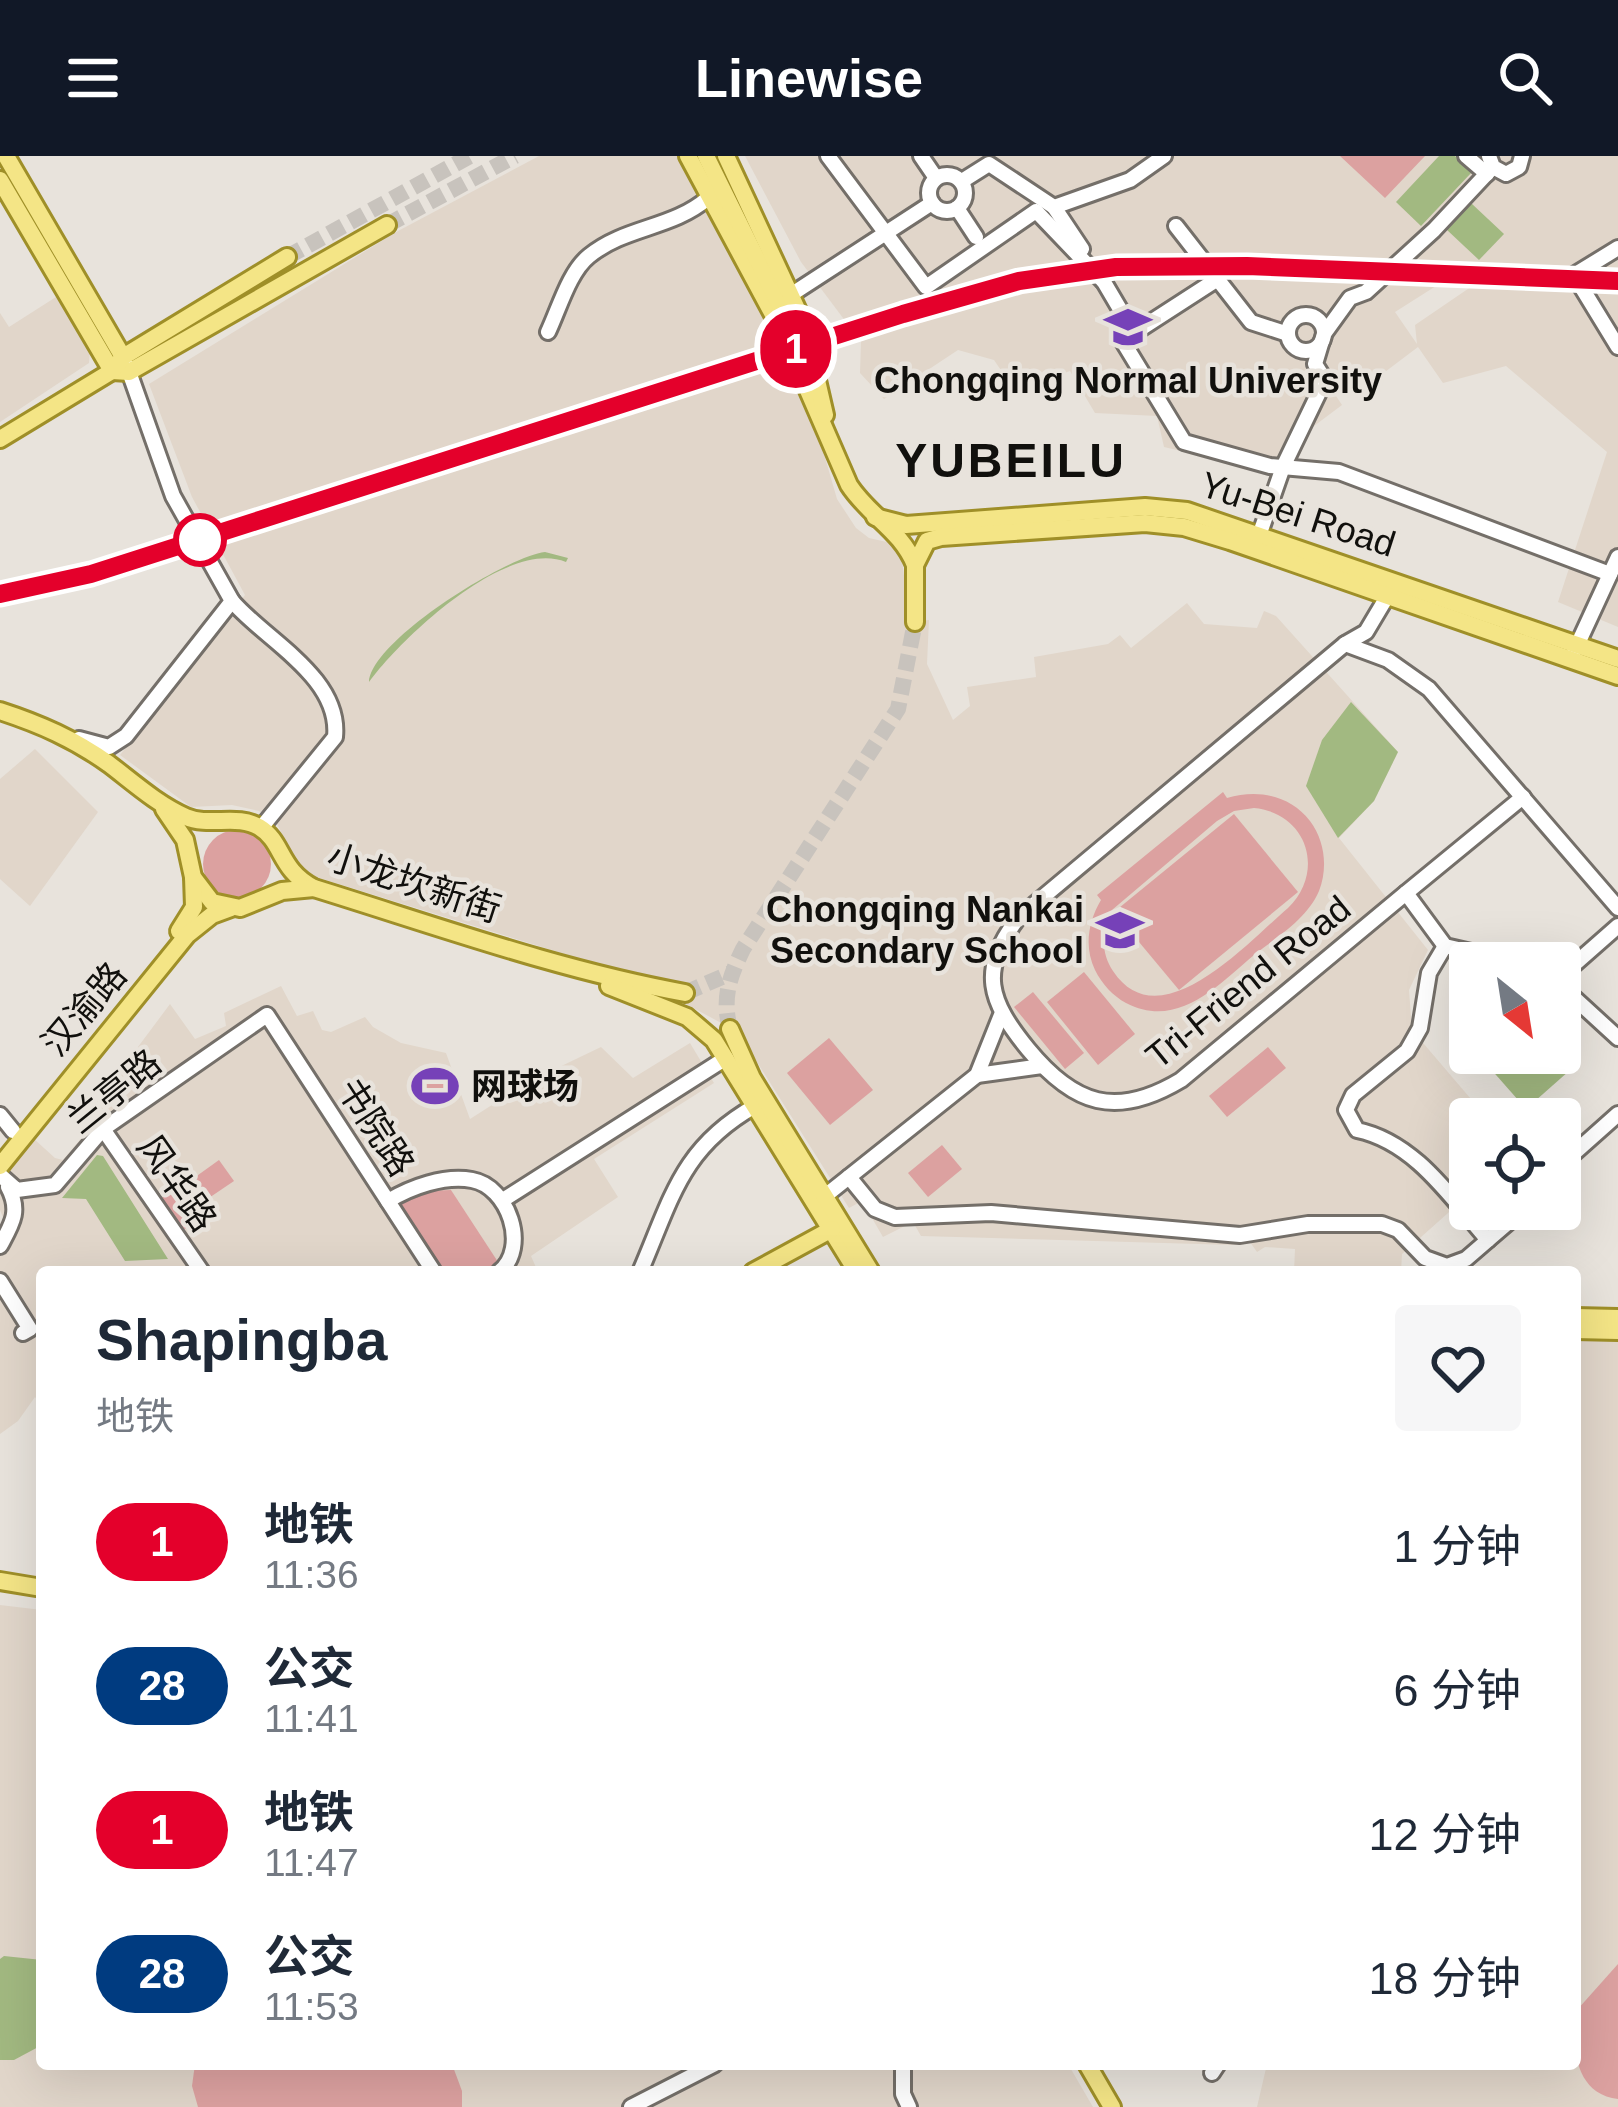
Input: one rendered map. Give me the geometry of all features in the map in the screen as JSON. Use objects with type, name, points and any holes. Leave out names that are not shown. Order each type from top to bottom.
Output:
[{"type":"main road","points":[[5,156],[122,367]]},
{"type":"main road","points":[[726,156],[804,323],[835,457]]},
{"type":"main road","points":[[695,158],[794,330],[835,457]]},
{"type":"main road","points":[[695,158],[708,198],[784,335],[835,457],[862,506],[903,539],[915,565],[915,622]]},
{"type":"main road","points":[[0,180],[122,367]]},
{"type":"main road","points":[[0,439],[122,367],[387,225]]},
{"type":"main road","points":[[122,367],[287,257]]},
{"type":"main road","name":"Yu-Bei Road","points":[[875,517],[906,525],[1145,507],[1187,511],[1260,533],[1392,588]]},
{"type":"main road","name":"Yu-Bei Road","points":[[915,565],[927,541],[941,537],[1145,523],[1184,527],[1392,588],[1575,651],[1618,659]]},
{"type":"main road","name":"Yu-Bei Road","points":[[1575,651],[1618,676]]},
{"type":"main road","points":[[0,711],[52,728],[160,803],[203,822],[241,821],[261,827]]},
{"type":"main road","points":[[160,803],[180,830],[194,877],[212,902],[231,908]]},
{"type":"main road","name":"小龙坎新街","points":[[261,827],[290,872],[314,888],[536,956],[685,993]]},
{"type":"main road","name":"汉渝路","points":[[0,1148],[190,917],[194,877]]},
{"type":"main road","name":"汉渝路","points":[[1,1173],[187,935],[212,915],[250,906],[282,891],[314,888]]},
{"type":"main road","name":"小龙坎新街","points":[[536,956],[700,1026],[726,1058]]},
{"type":"main road","points":[[730,1029],[854,1266]]},
{"type":"main road","points":[[726,1058],[867,1266]]},
{"type":"main road","points":[[764,1266],[832,1229]]},
{"type":"main road","points":[[1581,1317],[1618,1318]]},
{"type":"main road","points":[[1581,1330],[1618,1331]]},
{"type":"main road","points":[[0,1581],[36,1587]]},
{"type":"main road","points":[[0,1592],[36,1598]]},
{"type":"main road","points":[[1090,2070],[1112,2107]]},
{"type":"main road","points":[[1103,2070],[1125,2107]]},
{"type":"street","points":[[828,156],[926,287],[1036,211],[1103,281]]},
{"type":"street","points":[[921,156],[936,178]]},
{"type":"street","points":[[1054,207],[1130,180],[1164,156]]},
{"type":"street","points":[[1176,226],[1251,322],[1288,334],[1293,345],[1304,350],[1316,348],[1350,298],[1366,292],[1483,162],[1506,174],[1519,163],[1541,156]]},
{"type":"street","points":[[962,181],[986,160],[1054,207],[1134,333]]},
{"type":"street","points":[[945,174],[962,181],[966,190],[957,208],[943,211],[932,203],[930,185],[936,178],[945,174]]},
{"type":"street","points":[[548,332],[586,257],[630,232],[681,219],[708,198]]},
{"type":"street","points":[[792,294],[932,203]]},
{"type":"street","points":[[957,208],[976,237]]},
{"type":"street","points":[[1618,248],[1574,275],[1618,347]]},
{"type":"street","points":[[1216,280],[1122,340],[1184,442],[1282,467],[1340,472],[1610,574]]},
{"type":"street","points":[[1260,533],[1282,467],[1325,380],[1315,364],[1324,334],[1318,319],[1306,315],[1295,319],[1288,334]]},
{"type":"street","points":[[122,367],[173,496],[232,601],[317,682],[336,722],[335,736],[261,827]]},
{"type":"street","points":[[1575,651],[1618,557]]},
{"type":"street","points":[[1042,1066],[1000,1015],[992,988],[994,958],[1018,918],[1345,644],[1366,632],[1392,588]]},
{"type":"street","points":[[52,728],[96,745],[116,745],[232,601]]},
{"type":"street","points":[[1345,644],[1388,660],[1429,689],[1618,908]]},
{"type":"street","name":"Tri-Friend Road","points":[[1042,1066],[1054,1080],[1094,1100],[1157,1094],[1181,1080],[1522,797]]},
{"type":"street","points":[[1406,893],[1449,947]]},
{"type":"street","points":[[1581,961],[1618,926]]},
{"type":"street","points":[[1445,946],[1429,973],[1420,1028],[1407,1052],[1353,1095],[1346,1110],[1357,1130],[1384,1138],[1417,1161],[1488,1240]]},
{"type":"street","points":[[1581,1002],[1618,1038]]},
{"type":"street","points":[[820,1199],[977,1075],[1000,1015]]},
{"type":"street","name":"兰亭路","points":[[1,1173],[17,1190],[55,1185],[103,1129],[267,1016]]},
{"type":"street","name":"书院路","points":[[267,1016],[430,1266]]},
{"type":"street","points":[[503,1200],[726,1058]]},
{"type":"street","points":[[977,1075],[1042,1066]]},
{"type":"street","points":[[642,1266],[665,1210],[701,1146],[721,1125],[755,1106]]},
{"type":"street","points":[[1581,1147],[1618,1114]]},
{"type":"street","points":[[0,1115],[13,1131]]},
{"type":"street","name":"风华路","points":[[103,1129],[198,1266]]},
{"type":"street","points":[[0,1246],[16,1207],[1,1173]]},
{"type":"street","points":[[849,1177],[875,1208],[895,1217],[992,1214],[1240,1235],[1308,1224],[1382,1224],[1398,1230],[1425,1258],[1447,1266],[1466,1259],[1500,1230]]},
{"type":"street","points":[[388,1201],[408,1189],[460,1179],[492,1188],[503,1200],[514,1240],[507,1266]]},
{"type":"street","points":[[0,1281],[30,1329],[23,1334]]},
{"type":"street","points":[[631,2107],[703,2070]]},
{"type":"street","points":[[903,2070],[903,2093],[909,2107]]},
{"type":"shaded area","points":[[539,156],[680,156],[777,339],[824,454],[837,499],[856,528],[869,538],[900,545],[910,622],[929,620],[927,664],[953,720],[970,706],[967,687],[1036,677],[1034,657],[1108,644],[1120,635],[1131,648],[1187,603],[1204,624],[1257,628],[1264,611],[1276,616],[1398,752],[1374,801],[1339,838],[1428,950],[1409,990],[1412,1030],[1470,1098],[1449,1098],[1449,1212],[1402,1254],[1401,1266],[1294,1266],[1295,1249],[1265,1247],[1257,1252],[1250,1242],[921,1236],[913,1222],[883,1237],[862,1201],[849,1208],[738,1032],[684,1003],[685,985],[626,973],[313,876],[300,869],[277,824],[259,811],[232,805],[191,807],[120,755],[245,595],[192,497],[149,384],[398,231]]},
{"type":"shaded area","name":"Chongqing Normal University","points":[[745,156],[1618,156],[1618,627],[1558,602],[1607,452],[1506,366],[1443,383],[1418,347],[1369,384],[1326,381],[1342,405],[1310,429],[1291,477],[1164,447],[1157,416],[1095,413],[1070,371],[1015,391],[994,360],[958,350],[884,399],[860,373],[861,342],[801,262]],"holes":[[[1466,267],[1481,280],[1415,325],[1417,344],[1395,312]]]},
{"type":"shaded area","points":[[1340,156],[1425,156],[1385,198]]},
{"type":"shaded area","points":[[1439,156],[1455,156],[1472,172],[1421,226],[1396,202]]},
{"type":"shaded area","points":[[1471,203],[1504,234],[1479,260],[1446,229]]},
{"type":"shaded area","points":[[56,297],[90,350],[89,363],[0,422],[0,313],[9,327]]},
{"type":"shaded area","points":[[545,552],[568,558],[566,562],[542,558],[515,564],[486,578],[430,618],[369,682],[375,665],[415,624],[472,585],[526,557]]},
{"type":"shaded area","points":[[1351,702],[1398,752],[1374,801],[1338,838],[1306,786],[1322,740]]},
{"type":"shaded area","points":[[35,749],[98,812],[30,906],[0,879],[0,779]]},
{"type":"shaded area","points":[[1223,792],[1227,798],[1262,794],[1293,805],[1310,821],[1322,846],[1322,882],[1307,910],[1211,990],[1180,1008],[1145,1010],[1121,1000],[1101,980],[1089,944],[1090,926],[1101,900],[1097,895]],"holes":[[[1234,811],[1272,812],[1298,832],[1305,846],[1308,861],[1300,893],[1251,942],[1204,978],[1155,996],[1132,990],[1113,971],[1104,949],[1112,910],[1217,821]]]},
{"type":"shaded area","points":[[1234,814],[1298,892],[1179,990],[1114,912]]},
{"type":"shaded area","points":[[237,830],[261,840],[271,864],[261,888],[237,898],[213,888],[203,864],[213,840]]},
{"type":"shaded area","points":[[1084,972],[1135,1034],[1098,1065],[1047,1002]]},
{"type":"shaded area","points":[[281,986],[297,1016],[313,1011],[322,1030],[331,1032],[365,1017],[401,1043],[446,1053],[470,1119],[528,1082],[601,1047],[633,1078],[690,1043],[714,1083],[594,1159],[618,1197],[531,1256],[535,1266],[36,1266],[36,1398],[0,1434],[0,1233],[6,1225],[0,1210],[0,1180],[33,1138],[63,1160],[83,1136],[78,1132],[82,1122],[170,1004],[195,1039],[226,1026],[224,1013]]},
{"type":"shaded area","points":[[1033,992],[1084,1053],[1065,1069],[1014,1007]]},
{"type":"shaded area","points":[[829,1038],[873,1090],[830,1125],[787,1073]]},
{"type":"shaded area","points":[[1268,1047],[1286,1068],[1227,1117],[1209,1096]]},
{"type":"shaded area","name":"网球场","points":[[437,1065],[454,1097],[434,1107],[417,1076]]},
{"type":"shaded area","points":[[1495,1074],[1566,1074],[1538,1098],[1516,1098]]},
{"type":"shaded area","points":[[942,1145],[962,1169],[928,1197],[908,1173]]},
{"type":"shaded area","points":[[97,1155],[103,1156],[168,1259],[125,1261],[86,1199],[62,1198]]},
{"type":"shaded area","points":[[219,1160],[234,1181],[194,1208],[180,1188]]},
{"type":"shaded area","points":[[176,1188],[198,1220],[174,1236],[153,1204]]},
{"type":"shaded area","points":[[451,1190],[500,1265],[434,1266],[394,1204],[427,1191]]},
{"type":"shaded area","points":[[1479,1230],[1500,1230],[1488,1240]]},
{"type":"shaded area","points":[[1581,1335],[1618,1336],[1618,2107],[1257,2107],[1266,2070],[1581,2070]]},
{"type":"shaded area","points":[[0,1605],[36,1609],[36,2070],[1071,2070],[1093,2107],[0,2107]]},
{"type":"shaded area","points":[[0,1959],[36,1959],[36,2048],[14,2060],[0,2060]]},
{"type":"shaded area","points":[[1618,1964],[1618,2099],[1592,2088],[1581,2070],[1581,2006]]},
{"type":"shaded area","points":[[194,2070],[454,2070],[462,2107],[198,2107],[192,2086]]},
{"type":"tunnel","points":[[287,257],[470,156]]},
{"type":"tunnel","points":[[387,225],[515,156]]},
{"type":"tunnel","points":[[730,1029],[727,998],[738,959],[898,709],[915,622]]},
{"type":"tunnel","points":[[685,993],[731,973]]},
{"type":"metro line","name":"1","points":[[0,594],[91,574],[1019,281],[1116,267],[1207,265],[1618,281]]},
{"type":"place","name":"Chongqing Normal University","points":[[1128,327]]},
{"type":"place","name":"Chongqing Nankai Secondary School","points":[[1120,930]]},
{"type":"place","name":"网球场","points":[[435,1086]]},
{"type":"district","name":"YUBEILU","points":[[1011,460]]}]
